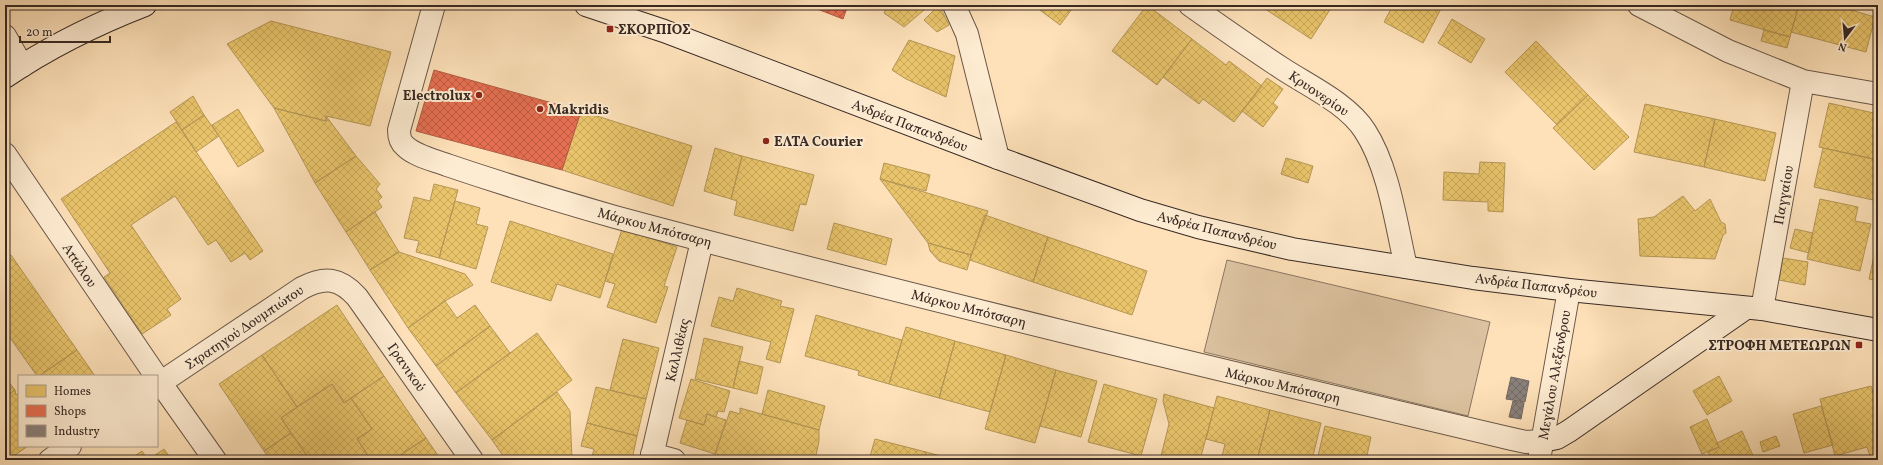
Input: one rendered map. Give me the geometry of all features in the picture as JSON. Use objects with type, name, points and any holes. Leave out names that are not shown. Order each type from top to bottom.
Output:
[{"type":"street","points":[[5,36],[13,71],[82,32],[145,5]]},
{"type":"street","name":"Μάρκου Μπότσαρη","points":[[434,5],[399,130],[403,145],[411,151],[519,189],[702,241],[1260,380],[1526,442],[1540,451],[1696,344],[1754,309]]},
{"type":"street","name":"Ανδρέα Παπανδρέου","points":[[586,5],[664,31],[998,158],[1140,210],[1198,227],[1292,249],[1406,267],[1569,290],[1754,309],[1878,330]]},
{"type":"street","points":[[954,5],[967,34],[998,158]]},
{"type":"street","name":"Κρυονερίου","points":[[1190,5],[1235,38],[1339,105],[1356,119],[1372,144],[1380,164],[1406,267]]},
{"type":"street","points":[[1640,5],[1728,51],[1803,81],[1878,94]]},
{"type":"street","name":"Παγγαίου","points":[[1754,309],[1803,81]]},
{"type":"street","name":"Αττάλου","points":[[5,154],[154,375]]},
{"type":"street","name":"Καλλιθέας","points":[[651,457],[702,241]]},
{"type":"street","name":"Στρατηγού Δουμπιώτου","points":[[158,381],[302,288],[314,282],[335,281]]},
{"type":"street","name":"Γρανικού","points":[[335,281],[347,286],[357,297],[472,460]]},
{"type":"street","name":"Μεγάλου Αλεξάνδρου","points":[[1540,451],[1569,290]]},
{"type":"street","name":"Αττάλου","points":[[158,381],[215,460]]},
{"type":"street","points":[[50,460],[69,447]]},
{"type":"street","points":[[651,457],[674,460]]},
{"type":"shaded area","points":[[1227,260],[1490,322],[1468,416],[1204,352]]},
{"type":"building: Homes","points":[[888,5],[930,5],[904,27],[884,13]]},
{"type":"building: Homes","points":[[939,5],[949,25],[937,32],[924,20]]},
{"type":"building: Homes","points":[[1033,5],[1075,5],[1060,25]]},
{"type":"building: Homes","points":[[1147,5],[1192,39],[1157,85],[1112,51]]},
{"type":"building: Homes","points":[[1259,5],[1333,5],[1311,39]]},
{"type":"building: Homes","points":[[1393,5],[1443,5],[1423,43],[1384,22]]},
{"type":"building: Homes","points":[[1734,5],[1799,5],[1790,37],[1730,20]]},
{"type":"building: Homes","points":[[1799,5],[1834,5],[1875,17],[1866,52],[1791,32]]},
{"type":"building: Homes","points":[[1452,19],[1485,39],[1471,63],[1438,43]]},
{"type":"building: Homes","points":[[271,21],[391,52],[370,126],[326,116],[326,121],[274,108],[227,44]]},
{"type":"building: Homes","points":[[1764,30],[1790,37],[1787,48],[1761,41]]},
{"type":"building: Homes","points":[[1192,39],[1226,65],[1229,61],[1262,86],[1234,122],[1203,99],[1199,104],[1163,77]]},
{"type":"building: Homes","points":[[909,40],[955,56],[946,97],[906,79],[892,70]]},
{"type":"building: Homes","points":[[1536,41],[1588,95],[1557,125],[1505,72]]},
{"type":"building: Homes","points":[[1267,78],[1283,89],[1273,103],[1278,107],[1263,127],[1242,111]]},
{"type":"building: Homes","points":[[1588,95],[1629,137],[1594,170],[1553,128]]},
{"type":"building: Homes","points":[[193,96],[204,115],[182,130],[170,112]]},
{"type":"building: Homes","points":[[1829,103],[1878,114],[1878,160],[1819,147]]},
{"type":"building: Homes","points":[[1645,104],[1715,119],[1704,167],[1634,152]]},
{"type":"building: Homes","points":[[274,108],[326,121],[326,116],[356,156],[315,183]]},
{"type":"building: Homes","points":[[238,109],[264,151],[238,167],[212,125]]},
{"type":"building: Homes","points":[[581,111],[692,146],[673,206],[562,170]]},
{"type":"building: Homes","points":[[204,115],[219,136],[196,152],[182,130]]},
{"type":"building: Homes","points":[[1715,119],[1776,133],[1765,181],[1704,167]]},
{"type":"building: Homes","points":[[176,122],[263,251],[250,260],[245,253],[231,262],[216,240],[208,245],[175,196],[131,225],[181,299],[167,309],[171,315],[142,334],[104,277],[110,273],[61,199]]},
{"type":"building: Homes","points":[[715,148],[742,156],[731,199],[704,191]]},
{"type":"building: Homes","points":[[1823,148],[1878,160],[1878,179],[1873,200],[1814,187]]},
{"type":"building: Homes","points":[[356,156],[380,184],[376,189],[382,197],[378,201],[382,207],[346,232],[315,183]]},
{"type":"building: Homes","points":[[742,156],[814,175],[806,205],[800,204],[793,231],[734,215],[737,201],[731,199]]},
{"type":"building: Homes","points":[[1286,158],[1313,166],[1308,183],[1281,174]]},
{"type":"building: Homes","points":[[1480,162],[1505,163],[1503,212],[1488,211],[1488,202],[1443,200],[1444,172],[1479,174]]},
{"type":"building: Homes","points":[[884,163],[930,175],[926,191],[880,179]]},
{"type":"building: Homes","points":[[880,179],[988,211],[971,255],[928,243]]},
{"type":"building: Homes","points":[[434,184],[458,190],[439,258],[416,252],[419,241],[404,238],[414,197],[430,201]]},
{"type":"building: Homes","points":[[1683,196],[1695,211],[1710,199],[1721,222],[1725,224],[1726,233],[1723,235],[1715,259],[1640,256],[1638,219],[1654,217]]},
{"type":"building: Homes","points":[[1820,199],[1858,207],[1855,221],[1871,224],[1860,271],[1807,259]]},
{"type":"building: Homes","points":[[455,201],[480,208],[476,224],[488,227],[476,269],[439,258]]},
{"type":"building: Homes","points":[[375,212],[399,252],[370,270],[346,232]]},
{"type":"building: Homes","points":[[985,215],[1048,237],[1033,282],[970,260]]},
{"type":"building: Homes","points":[[510,221],[613,254],[600,298],[557,284],[551,301],[491,282]]},
{"type":"building: Homes","points":[[834,223],[892,239],[886,265],[827,249]]},
{"type":"building: Homes","points":[[622,229],[677,247],[664,286],[668,287],[656,323],[607,307],[615,284],[605,281]]},
{"type":"building: Homes","points":[[1795,229],[1813,233],[1809,253],[1790,248]]},
{"type":"building: Homes","points":[[1048,237],[1147,271],[1132,315],[1033,282]]},
{"type":"building: Homes","points":[[928,243],[971,255],[967,270],[939,261],[930,251]]},
{"type":"building: Homes","points":[[1875,251],[1878,252],[1878,281],[1869,279]]},
{"type":"building: Homes","points":[[399,252],[465,274],[473,285],[445,301],[408,328],[370,270]]},
{"type":"building: Homes","points":[[11,255],[77,350],[40,375],[36,375],[5,332],[5,258]]},
{"type":"building: Homes","points":[[1783,258],[1808,262],[1805,285],[1779,280]]},
{"type":"building: Homes","points":[[737,288],[782,301],[780,306],[794,309],[780,363],[766,359],[771,342],[711,326],[719,297],[733,301]]},
{"type":"building: Homes","points":[[445,301],[457,318],[475,305],[490,326],[436,366],[408,328]]},
{"type":"building: Homes","points":[[337,305],[384,376],[344,403],[332,384],[297,407],[262,355]]},
{"type":"building: Homes","points":[[816,315],[902,340],[889,384],[858,375],[859,371],[805,356]]},
{"type":"building: Homes","points":[[490,326],[510,353],[456,393],[436,366]]},
{"type":"building: Homes","points":[[906,327],[955,341],[939,398],[889,384]]},
{"type":"building: Homes","points":[[537,333],[572,380],[492,440],[456,393]]},
{"type":"building: Homes","points":[[704,338],[743,347],[733,388],[695,379]]},
{"type":"building: Homes","points":[[623,339],[659,348],[646,399],[610,390]]},
{"type":"building: Homes","points":[[955,341],[1006,355],[990,412],[939,398]]},
{"type":"building: Homes","points":[[77,350],[94,375],[40,375]]},
{"type":"building: Homes","points":[[262,355],[297,407],[281,418],[291,433],[264,451],[219,384]]},
{"type":"building: Homes","points":[[1006,355],[1056,370],[1035,443],[985,429]]},
{"type":"building: Homes","points":[[739,361],[763,367],[757,394],[733,388]]},
{"type":"building: Homes","points":[[1056,370],[1097,381],[1081,437],[1040,426]]},
{"type":"building: Homes","points":[[384,376],[426,438],[393,460],[371,460],[357,439],[372,429],[351,398]]},
{"type":"building: Homes","points":[[1719,376],[1732,401],[1707,415],[1693,391]]},
{"type":"building: Homes","points":[[5,377],[15,390],[5,397]]},
{"type":"building: Homes","points":[[691,379],[730,391],[724,412],[718,411],[716,417],[707,414],[704,425],[679,418]]},
{"type":"building: Homes","points":[[332,384],[344,403],[351,398],[372,429],[357,439],[371,460],[329,460],[325,454],[317,460],[310,460],[281,418]]},
{"type":"building: Homes","points":[[1104,384],[1157,399],[1141,456],[1088,442]]},
{"type":"building: Homes","points":[[1871,386],[1875,399],[1878,398],[1878,453],[1870,456],[1867,447],[1835,456],[1820,399]]},
{"type":"building: Homes","points":[[596,387],[646,399],[637,436],[587,423]]},
{"type":"building: Homes","points":[[15,390],[16,395],[18,394],[18,447],[27,447],[8,460],[5,460],[5,397]]},
{"type":"building: Homes","points":[[768,390],[825,406],[819,430],[762,414]]},
{"type":"building: Homes","points":[[557,392],[570,411],[572,460],[506,460],[492,440]]},
{"type":"building: Homes","points":[[1164,394],[1214,408],[1200,460],[1160,460],[1169,424],[1163,401]]},
{"type":"building: Homes","points":[[1217,396],[1270,410],[1257,460],[1237,460],[1222,456],[1225,444],[1206,439]]},
{"type":"building: Homes","points":[[1821,406],[1833,445],[1804,453],[1793,414]]},
{"type":"building: Homes","points":[[740,408],[819,430],[819,441],[815,460],[717,460],[715,454],[730,411],[740,414]]},
{"type":"building: Homes","points":[[1270,410],[1321,423],[1312,460],[1257,460]]},
{"type":"building: Homes","points":[[707,414],[726,420],[715,454],[680,443],[687,420],[704,425]]},
{"type":"building: Homes","points":[[1707,419],[1719,447],[1702,454],[1690,427]]},
{"type":"building: Homes","points":[[587,423],[637,436],[632,460],[591,460],[594,449],[581,446]]},
{"type":"building: Homes","points":[[1325,426],[1371,437],[1366,460],[1317,460]]},
{"type":"building: Homes","points":[[1742,431],[1755,460],[1712,460],[1708,452],[1719,447],[1717,443]]},
{"type":"building: Homes","points":[[291,433],[310,460],[270,460],[264,451]]},
{"type":"building: Homes","points":[[1776,436],[1780,446],[1763,452],[1760,442]]},
{"type":"building: Homes","points":[[426,438],[441,460],[393,460]]},
{"type":"building: Homes","points":[[875,439],[926,452],[924,460],[869,460]]},
{"type":"building: Homes","points":[[164,449],[172,460],[148,460]]},
{"type":"building: Homes","points":[[142,451],[148,460],[129,460]]},
{"type":"building: Homes","points":[[926,452],[956,460],[924,460]]},
{"type":"building: Shops","points":[[807,5],[848,5],[843,19]]},
{"type":"building: Shops","points":[[434,70],[581,111],[562,170],[416,131]]},
{"type":"building: Industry","points":[[1511,377],[1529,381],[1525,402],[1506,399]]},
{"type":"building: Industry","points":[[1513,401],[1524,403],[1521,419],[1509,417]]},
{"type":"place","name":"ΣΚΟΡΠΙΟΣ","points":[[610,29]]},
{"type":"place","name":"Electrolux","points":[[479,95]]},
{"type":"place","name":"Makridis","points":[[540,109]]},
{"type":"place","name":"ΕΛΤΑ Courier","points":[[766,141]]},
{"type":"place","name":"ΣΤΡΟΦΗ ΜΕΤΕΩΡΩΝ","points":[[1859,345]]}]
